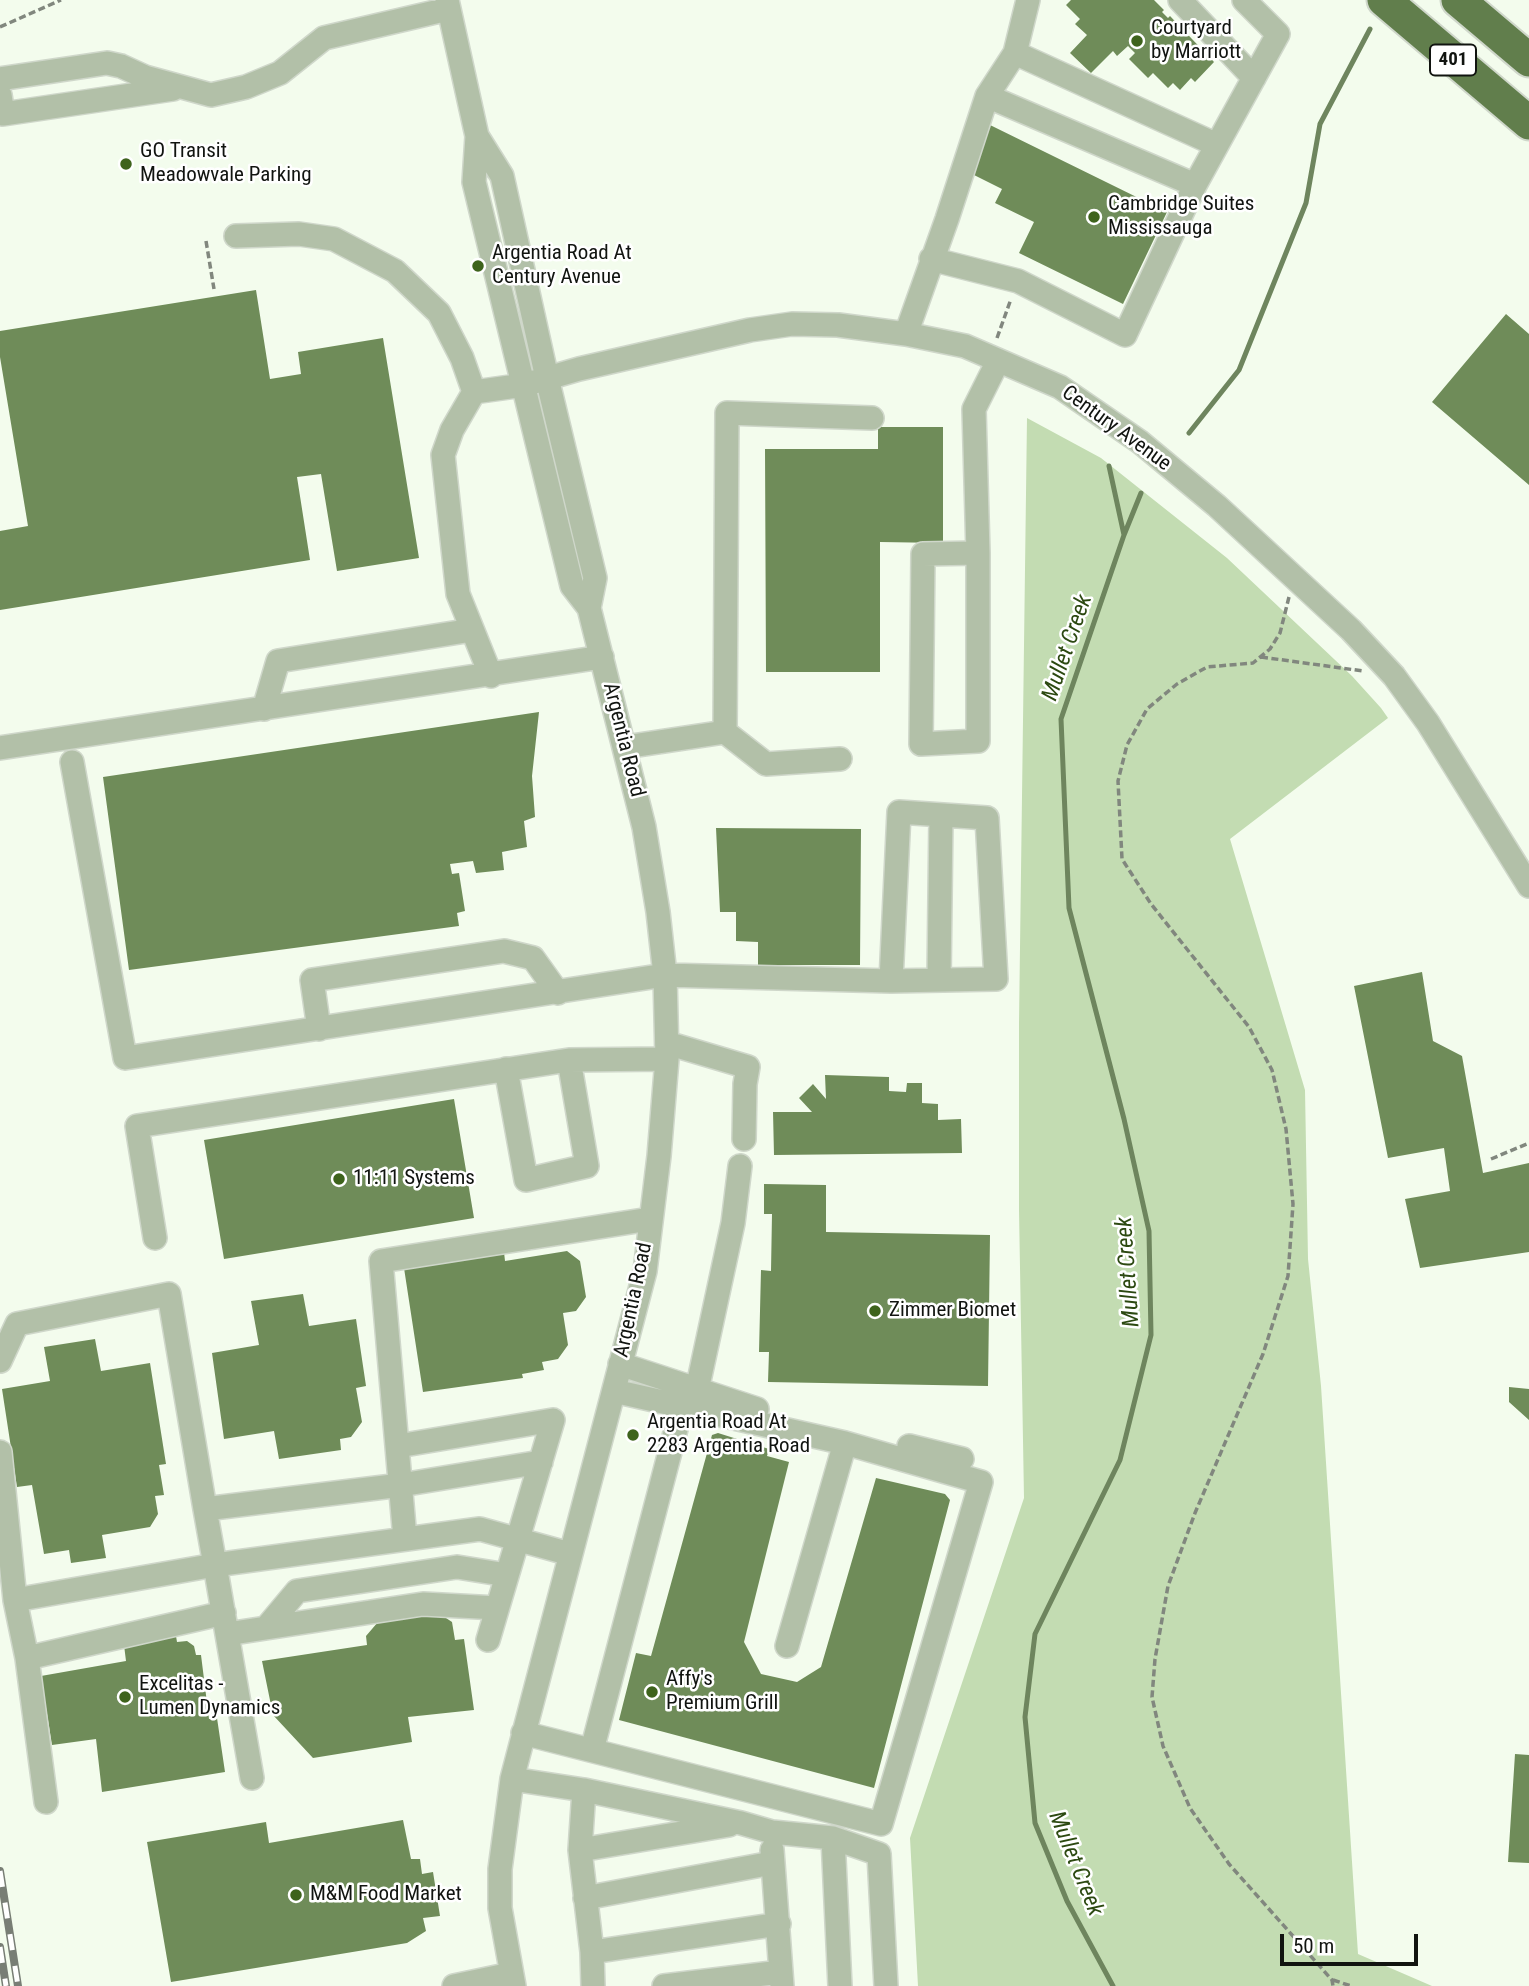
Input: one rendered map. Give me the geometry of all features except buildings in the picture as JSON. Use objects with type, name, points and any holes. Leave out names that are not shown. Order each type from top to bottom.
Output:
[{"type":"highway","name":"401","points":[[1384,0],[1527,122]]},
{"type":"highway","name":"401","points":[[1458,0],[1529,60]]},
{"type":"street","points":[[906,334],[987,96],[1015,53],[1028,0]]},
{"type":"street","points":[[1180,0],[1254,78]]},
{"type":"street","points":[[931,259],[1018,281],[1125,335],[1195,186],[1278,34],[1244,0]]},
{"type":"street","points":[[0,79],[107,63],[211,95],[246,87],[281,73],[324,38],[447,4]]},
{"type":"street","name":"Argentia Road","points":[[447,4],[477,136],[474,182],[572,586],[589,608],[625,747],[646,839],[665,975],[667,1051],[659,1156],[645,1271],[512,1779],[500,1869],[500,1895],[512,1980]]},
{"type":"street","points":[[1015,53],[1217,145]]},
{"type":"street","points":[[0,94],[3,114],[183,88]]},
{"type":"street","points":[[987,96],[1195,186]]},
{"type":"street","name":"Argentia Road","points":[[477,136],[502,176],[595,578],[589,608]]},
{"type":"street","points":[[236,236],[299,234],[334,239],[395,271],[439,313],[462,358],[474,392],[452,430],[443,455],[458,594],[491,676]]},
{"type":"street","name":"Century Avenue","points":[[474,392],[524,385],[579,369],[750,330],[792,324],[838,325],[906,334],[965,346],[1060,387],[1140,442],[1217,506],[1351,630],[1394,676],[1428,723],[1529,886]]},
{"type":"street","points":[[978,553],[923,554],[921,744],[978,741],[978,553],[974,408],[994,360]]},
{"type":"street","points":[[725,732],[727,413],[872,418]]},
{"type":"street","points":[[264,709],[278,661],[472,630]]},
{"type":"street","points":[[0,748],[491,676],[602,657]]},
{"type":"street","points":[[625,747],[725,732],[766,764],[840,759]]},
{"type":"street","points":[[72,762],[125,1058],[665,975],[891,981],[996,979],[987,818],[899,812],[891,981]]},
{"type":"street","points":[[939,981],[941,815]]},
{"type":"street","points":[[318,1029],[312,979],[504,951],[533,958],[558,992]]},
{"type":"street","points":[[155,1238],[137,1126],[569,1060],[667,1051],[748,1066],[744,1139]]},
{"type":"street","points":[[506,1069],[526,1180],[587,1166],[569,1060]]},
{"type":"street","points":[[592,1751],[690,1398],[733,1223],[740,1166]]},
{"type":"street","points":[[405,1539],[382,1261],[650,1219]]},
{"type":"street","points":[[0,1361],[17,1324],[169,1294],[253,1778]]},
{"type":"street","points":[[523,1733],[881,1824],[981,1482],[690,1398],[620,1364]]},
{"type":"street","points":[[614,1391],[749,1407],[962,1459]]},
{"type":"street","points":[[398,1446],[553,1420],[488,1640]]},
{"type":"street","points":[[787,1646],[845,1443]]},
{"type":"street","points":[[0,1452],[15,1600],[27,1658],[46,1802]]},
{"type":"street","points":[[205,1508],[401,1485],[541,1462]]},
{"type":"street","points":[[15,1600],[215,1565],[480,1530],[570,1554]]},
{"type":"street","points":[[266,1628],[297,1591],[457,1567],[507,1575]]},
{"type":"street","points":[[27,1658],[226,1623],[266,1628],[424,1604],[497,1608]]},
{"type":"street","points":[[512,1779],[584,1790],[772,1832],[833,1838],[879,1854],[886,1986]]},
{"type":"street","points":[[584,1790],[580,1850],[592,1952],[593,1986]]},
{"type":"street","points":[[580,1850],[741,1823]]},
{"type":"street","points":[[664,1986],[782,1979],[772,1863],[772,1832]]},
{"type":"street","points":[[833,1838],[840,1986]]},
{"type":"street","points":[[585,1898],[772,1863]]},
{"type":"street","points":[[592,1952],[779,1924]]},
{"type":"street","points":[[454,1986],[512,1980]]},
{"type":"path","points":[[0,27],[61,0]]},
{"type":"path","points":[[206,241],[214,289]]},
{"type":"path","points":[[994,360],[1018,281]]},
{"type":"path","points":[[1293,578],[1280,633],[1270,649],[1253,663],[1208,667],[1177,684],[1147,709],[1127,745],[1118,782],[1122,859],[1150,904],[1249,1027],[1272,1070],[1286,1129],[1293,1204],[1287,1276],[1263,1354],[1195,1513],[1168,1586],[1155,1659],[1152,1697],[1163,1746],[1190,1808],[1229,1864],[1332,1980],[1351,1986]]},
{"type":"path","points":[[1261,657],[1394,676]]},
{"type":"path","points":[[1491,1159],[1529,1143]]},
{"type":"path","points":[[1332,1980],[1333,1986]]},
{"type":"green space","points":[[1027,418],[1101,458],[1227,558],[1352,676],[1388,718],[1230,839],[1305,1090],[1308,1259],[1321,1386],[1358,1954],[1432,1986],[918,1986],[910,1838],[1024,1498],[1019,1023]]},
{"type":"waterway","name":"Mullet Creek","points":[[1189,433],[1239,370],[1306,203],[1320,124],[1370,29]]},
{"type":"waterway","points":[[1109,466],[1124,535]]},
{"type":"waterway","name":"Mullet Creek","points":[[1113,1986],[1067,1901],[1035,1823],[1025,1717],[1035,1634],[1120,1460],[1151,1335],[1149,1231],[1124,1119],[1069,908],[1061,719],[1141,493]]},
{"type":"railway","points":[[0,1871],[18,1986]]},
{"type":"railway","points":[[0,1947],[6,1986]]},
{"type":"place","name":"Courtyard by Marriott","points":[[1137,41]]},
{"type":"place","name":"GO Transit Meadowvale Parking","points":[[126,164]]},
{"type":"place","name":"Cambridge Suites Mississauga","points":[[1094,217]]},
{"type":"place","name":"Argentia Road At Century Avenue","points":[[478,266]]},
{"type":"place","name":"11:11 Systems","points":[[339,1179]]},
{"type":"place","name":"Zimmer Biomet","points":[[875,1311]]},
{"type":"place","name":"Argentia Road At 2283 Argentia Road","points":[[633,1435]]},
{"type":"place","name":"Affy's Premium Grill","points":[[652,1692]]},
{"type":"place","name":"Excelitas - Lumen Dynamics","points":[[125,1697]]},
{"type":"place","name":"M&M Food Market","points":[[296,1895]]}]
